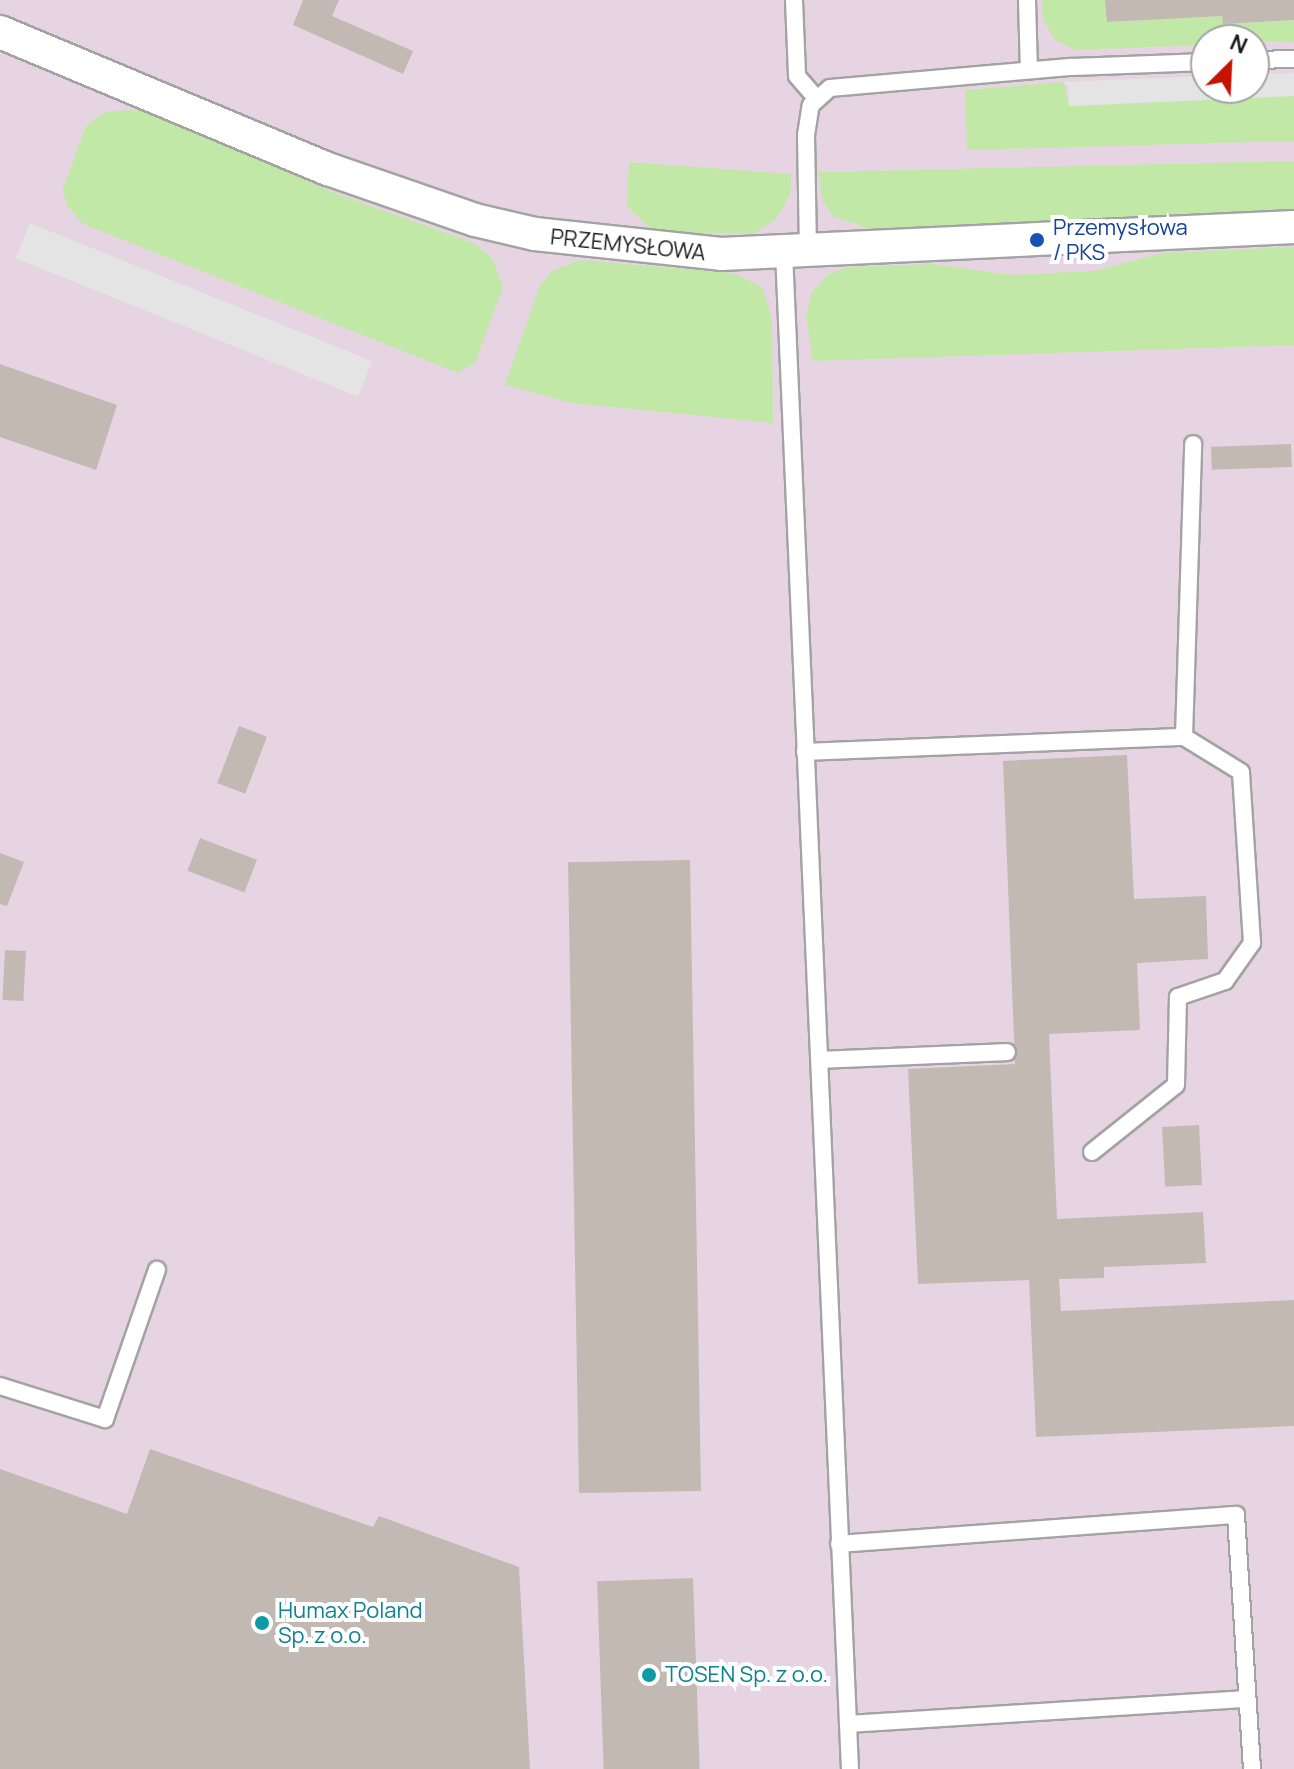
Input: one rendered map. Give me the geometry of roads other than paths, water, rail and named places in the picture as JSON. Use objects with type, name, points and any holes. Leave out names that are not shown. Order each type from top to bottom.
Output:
[{"type":"street","name":"PRZEMYSŁOWA","points":[[0,32],[328,169],[475,220],[623,247],[721,254],[1294,227]]},
{"type":"lane","points":[[794,0],[797,76],[817,99]]},
{"type":"lane","points":[[1027,0],[1029,70]]},
{"type":"lane","points":[[1270,60],[1294,59]]},
{"type":"lane","points":[[850,1769],[805,752],[796,251],[811,105],[830,88],[1029,70],[1190,63]]},
{"type":"lane","points":[[1184,737],[1193,444]]},
{"type":"lane","points":[[805,752],[1184,737],[1241,772],[1252,943],[1225,981],[1178,997],[1176,1085],[1092,1152]]},
{"type":"lane","points":[[820,1060],[1007,1052]]},
{"type":"lane","points":[[0,1386],[105,1419],[157,1270]]},
{"type":"lane","points":[[839,1544],[1236,1515],[1252,1769]]},
{"type":"lane","points":[[848,1724],[1247,1699]]},
{"type":"place","name":"Przemysłowa / PKS","points":[[1037,240]]},
{"type":"place","name":"Humax Poland Sp. z o.o.","points":[[262,1623]]},
{"type":"place","name":"TOSEN Sp. z o.o.","points":[[649,1675]]}]
